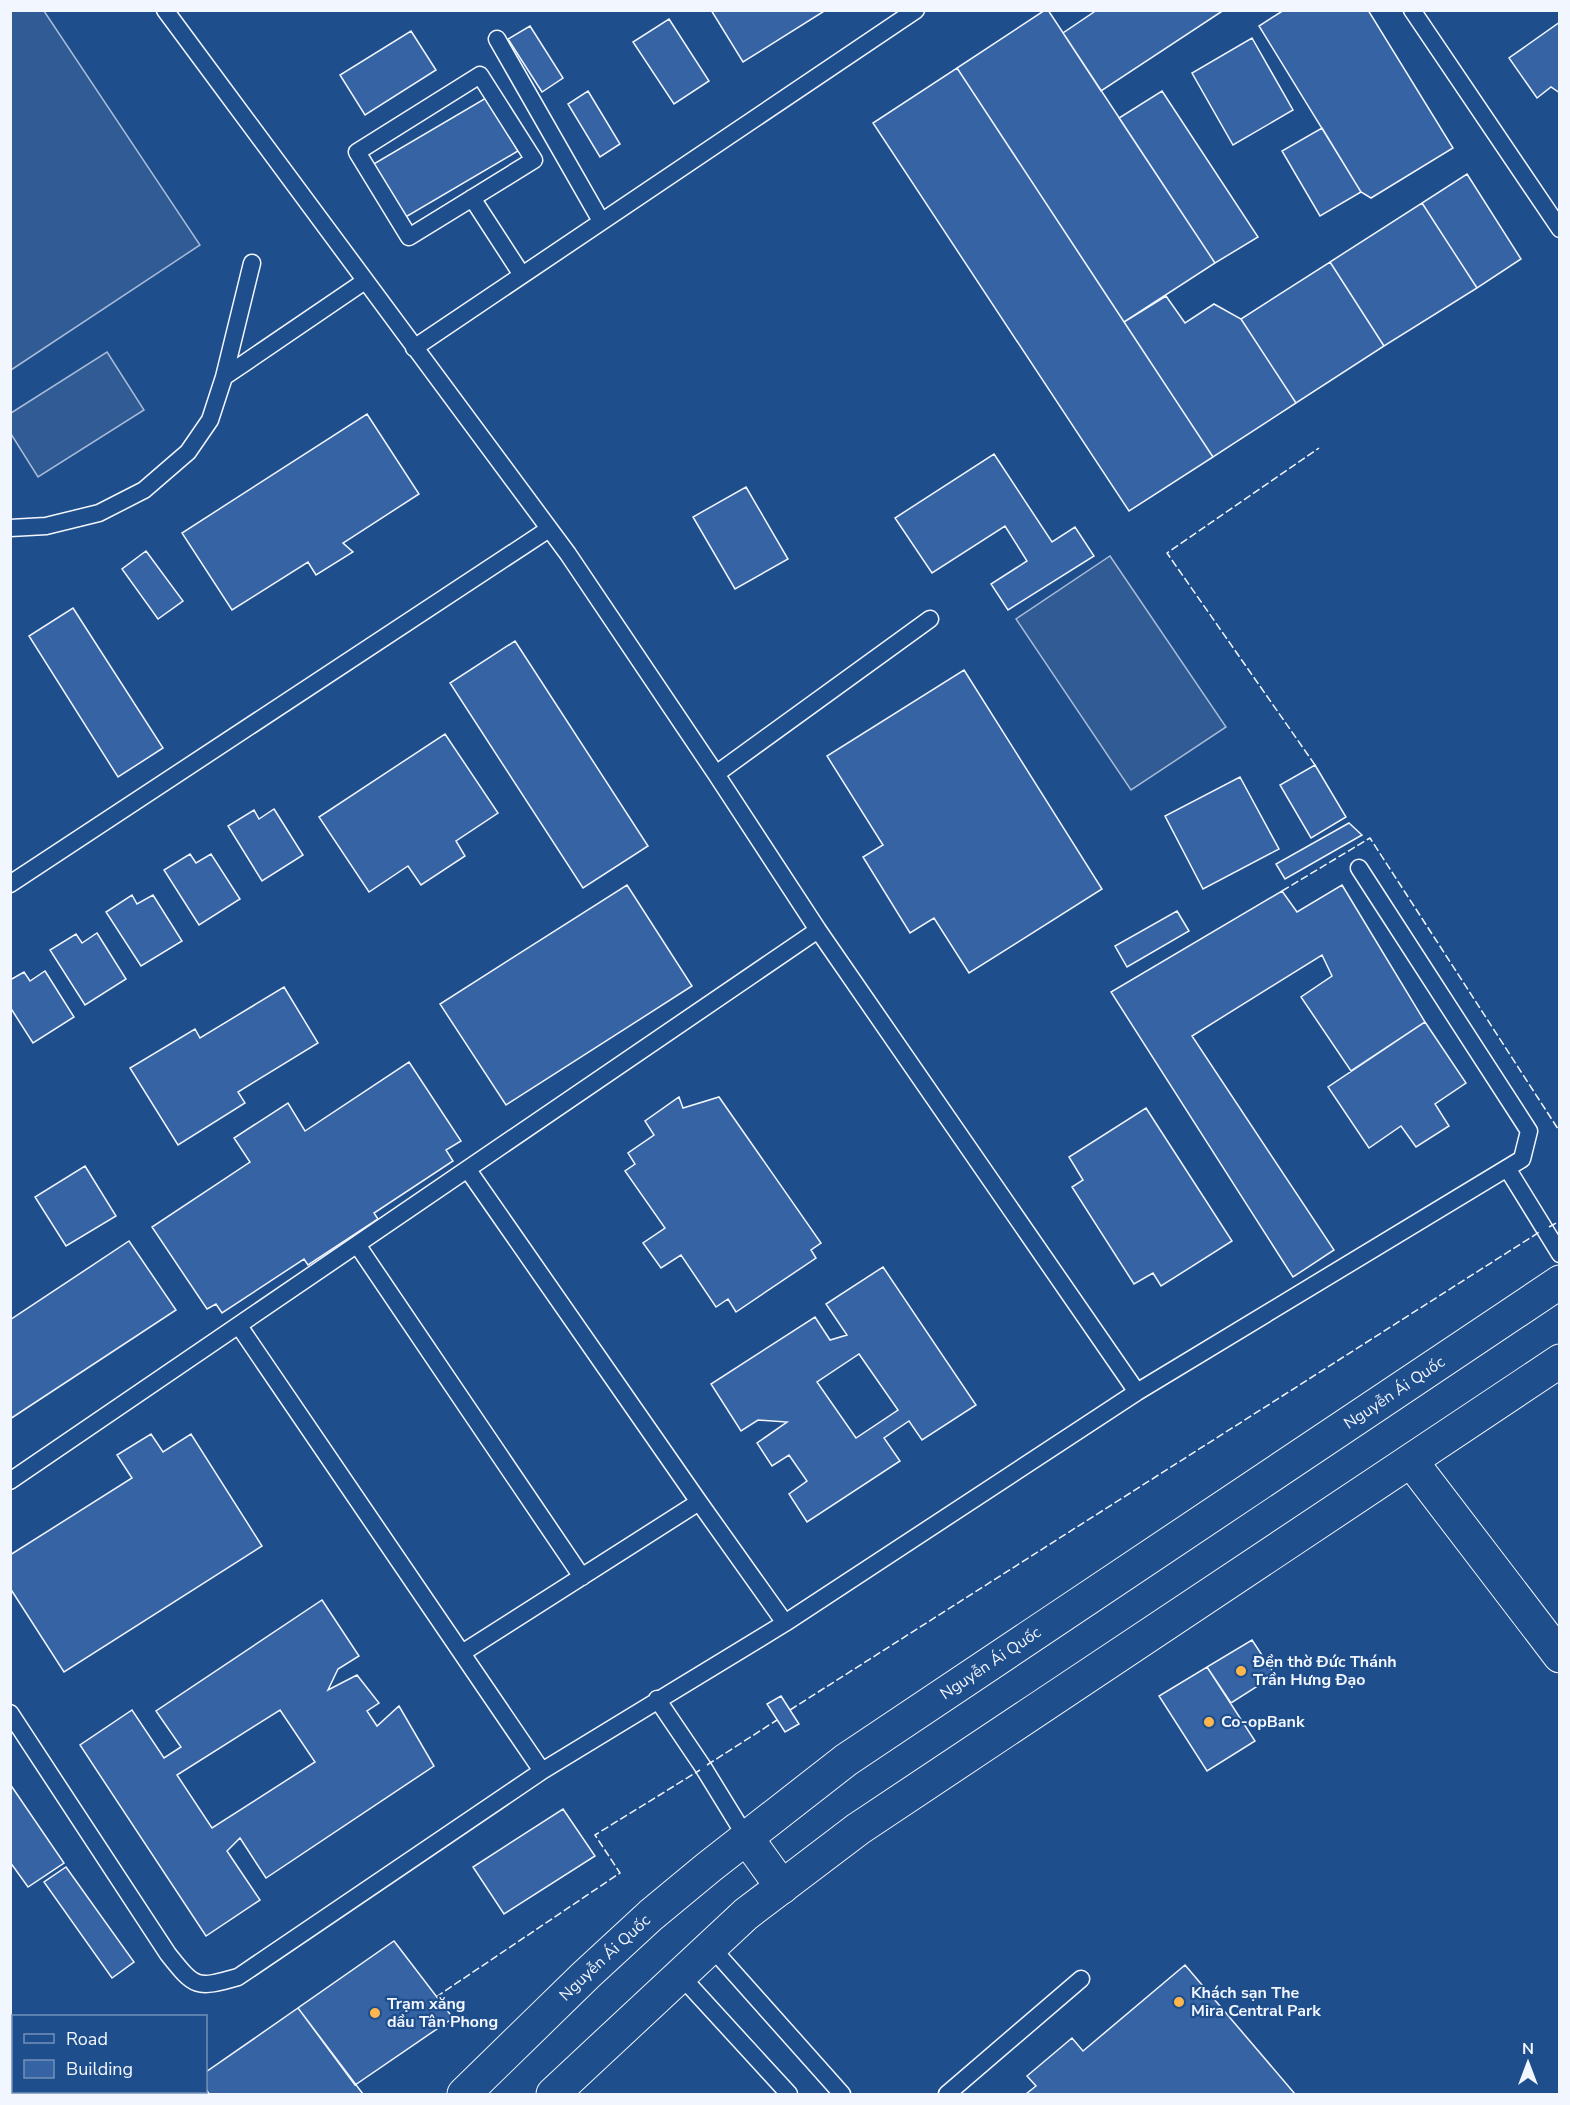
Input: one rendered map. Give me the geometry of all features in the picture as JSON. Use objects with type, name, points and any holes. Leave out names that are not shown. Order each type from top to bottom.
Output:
[{"type":"main road","name":"Nguyễn Ái Quốc","points":[[464,2094],[651,1915],[830,1772],[896,1725],[1560,1282]]},
{"type":"main road","points":[[553,2094],[747,1914],[858,1829],[1560,1360]]},
{"type":"main road","points":[[1411,1461],[1560,1656]]},
{"type":"main road","points":[[747,1837],[782,1887]]},
{"type":"lane","points":[[165,10],[605,608],[818,930],[1137,1392]]},
{"type":"lane","points":[[414,348],[916,10]]},
{"type":"lane","points":[[1412,10],[1560,229]]},
{"type":"lane","points":[[497,39],[602,221]]},
{"type":"lane","points":[[480,75],[534,160],[472,198],[409,237],[357,152],[480,75]]},
{"type":"lane","points":[[472,198],[522,275]]},
{"type":"lane","points":[[10,528],[46,526],[99,513],[144,490],[188,452],[210,420],[224,377],[252,263]]},
{"type":"lane","points":[[224,377],[365,281]]},
{"type":"lane","points":[[10,884],[549,529]]},
{"type":"lane","points":[[716,774],[930,619]]},
{"type":"lane","points":[[10,1713],[184,1975],[200,1985],[214,1984],[238,1977],[542,1771],[785,1623],[1137,1392],[1522,1159],[1529,1131],[1359,868]]},
{"type":"lane","points":[[10,1481],[358,1246],[818,930]]},
{"type":"lane","points":[[1508,1168],[1560,1254]]},
{"type":"lane","points":[[468,1170],[785,1623]]},
{"type":"lane","points":[[358,1246],[582,1577]]},
{"type":"lane","points":[[239,1326],[542,1771]]},
{"type":"lane","points":[[462,1653],[699,1502]]},
{"type":"lane","points":[[657,1699],[747,1837]]},
{"type":"lane","points":[[711,1947],[842,2094]]},
{"type":"lane","points":[[680,1974],[789,2094]]},
{"type":"lane","points":[[947,2094],[1081,1979]]},
{"type":"shaded area","points":[[11,10],[44,11],[200,245],[11,370]]},
{"type":"shaded area","points":[[107,352],[144,410],[38,477],[11,434],[11,413]]},
{"type":"shaded area","points":[[1110,556],[1226,727],[1131,790],[1016,619]]},
{"type":"building","points":[[711,10],[826,10],[743,62]]},
{"type":"building","points":[[1048,10],[1215,263],[1124,322],[957,68]]},
{"type":"building","points":[[1097,10],[1224,10],[1101,91],[1063,33]]},
{"type":"building","points":[[1284,10],[1368,10],[1453,148],[1371,198],[1361,192],[1259,26]]},
{"type":"building","points":[[669,19],[709,81],[674,104],[633,42]]},
{"type":"building","points":[[1560,22],[1560,93],[1551,87],[1537,98],[1509,58]]},
{"type":"building","points":[[530,26],[563,78],[542,92],[508,39]]},
{"type":"building","points":[[411,31],[436,70],[365,115],[340,75]]},
{"type":"building","points":[[1252,38],[1293,110],[1233,145],[1192,73]]},
{"type":"building","points":[[957,68],[1213,457],[1129,511],[873,123]]},
{"type":"building","points":[[588,91],[620,144],[600,157],[568,104]]},
{"type":"building","points":[[1162,91],[1258,237],[1215,263],[1119,118]]},
{"type":"building","points":[[486,98],[518,151],[404,218],[372,165]]},
{"type":"building","points":[[1322,128],[1361,192],[1320,216],[1282,151]]},
{"type":"building","points":[[1467,174],[1521,259],[1477,288],[1422,203]]},
{"type":"building","points":[[1422,203],[1477,288],[1384,346],[1330,262]]},
{"type":"building","points":[[1330,262],[1384,346],[1296,403],[1241,319]]},
{"type":"building","points":[[1166,296],[1185,323],[1214,304],[1241,319],[1296,403],[1213,457],[1124,322]]},
{"type":"building","points":[[367,414],[419,494],[343,543],[353,552],[316,575],[308,562],[232,610],[182,533]]},
{"type":"building","points":[[994,454],[1052,542],[1075,527],[1094,556],[1008,610],[991,584],[1027,561],[1005,526],[932,573],[895,518]]},
{"type":"building","points":[[746,487],[788,559],[735,589],[693,517]]},
{"type":"building","points":[[146,551],[183,601],[158,619],[122,569]]},
{"type":"building","points":[[73,608],[163,748],[118,777],[29,636]]},
{"type":"building","points":[[515,641],[648,846],[583,888],[450,683]]},
{"type":"building","points":[[964,670],[1102,889],[969,973],[934,918],[910,933],[863,857],[883,845],[827,756]]},
{"type":"building","points":[[445,734],[498,813],[456,841],[465,856],[421,885],[408,866],[369,892],[319,817]]},
{"type":"building","points":[[1315,765],[1346,817],[1311,838],[1280,785]]},
{"type":"building","points":[[1240,777],[1279,849],[1203,889],[1165,816]]},
{"type":"building","points":[[274,809],[303,855],[262,881],[228,826],[254,810],[259,819]]},
{"type":"building","points":[[1349,823],[1362,835],[1285,879],[1276,864]]},
{"type":"building","points":[[190,854],[196,863],[211,854],[240,899],[199,925],[164,870]]},
{"type":"building","points":[[627,885],[692,986],[506,1105],[440,1004]]},
{"type":"building","points":[[1342,885],[1425,1022],[1351,1071],[1301,997],[1332,976],[1322,955],[1192,1036],[1334,1250],[1293,1277],[1111,992],[1282,891],[1297,912]]},
{"type":"building","points":[[132,895],[137,904],[153,895],[182,941],[141,966],[106,912]]},
{"type":"building","points":[[1177,911],[1189,931],[1127,967],[1115,946]]},
{"type":"building","points":[[97,933],[126,979],[85,1005],[50,950],[76,934],[82,943]]},
{"type":"building","points":[[45,971],[74,1017],[33,1043],[10,1007],[10,980],[24,972],[30,981]]},
{"type":"building","points":[[284,987],[318,1043],[238,1092],[245,1103],[178,1145],[130,1068],[195,1029],[200,1038]]},
{"type":"building","points":[[1425,1022],[1466,1083],[1435,1104],[1449,1126],[1416,1147],[1401,1126],[1369,1148],[1328,1087]]},
{"type":"building","points":[[409,1062],[461,1141],[446,1150],[453,1161],[374,1213],[378,1219],[308,1265],[304,1259],[222,1313],[216,1304],[207,1309],[152,1227],[250,1162],[234,1138],[288,1103],[305,1131]]},
{"type":"building","points":[[679,1097],[683,1108],[719,1097],[821,1243],[811,1250],[816,1258],[736,1312],[728,1299],[716,1307],[681,1255],[661,1268],[643,1243],[665,1228],[625,1171],[635,1164],[628,1153],[654,1135],[645,1121]]},
{"type":"building","points":[[1146,1108],[1232,1241],[1161,1286],[1153,1273],[1134,1284],[1072,1187],[1083,1180],[1069,1157]]},
{"type":"building","points":[[85,1166],[116,1216],[66,1246],[35,1197]]},
{"type":"building","points":[[129,1241],[176,1310],[10,1419],[10,1320]]},
{"type":"building","points":[[883,1267],[976,1405],[922,1440],[909,1421],[884,1438],[900,1461],[807,1522],[789,1494],[807,1481],[789,1455],[772,1466],[757,1443],[787,1422],[758,1420],[741,1431],[711,1384],[815,1317],[830,1340],[847,1335],[826,1304]],"holes":[[[859,1354],[898,1410],[856,1438],[817,1382]]]},
{"type":"building","points":[[151,1434],[163,1452],[191,1434],[262,1546],[64,1672],[10,1588],[10,1555],[132,1478],[117,1455]]},
{"type":"building","points":[[322,1600],[359,1656],[338,1669],[328,1690],[357,1675],[379,1703],[367,1711],[377,1726],[399,1706],[434,1766],[266,1878],[240,1838],[227,1851],[260,1900],[206,1936],[80,1745],[132,1710],[164,1758],[181,1747],[156,1711]],"holes":[[[280,1710],[315,1762],[212,1828],[177,1775]]]},
{"type":"building","name":"Đền thờ Đức Thánh Trần Hưng Đạo","points":[[1252,1640],[1275,1675],[1231,1703],[1207,1667]]},
{"type":"building","name":"Co-opBank","points":[[1207,1667],[1255,1741],[1207,1771],[1159,1696]]},
{"type":"building","points":[[781,1696],[799,1724],[785,1732],[767,1704]]},
{"type":"building","points":[[10,1784],[64,1863],[28,1887],[10,1862]]},
{"type":"building","points":[[563,1809],[595,1856],[504,1914],[473,1867]]},
{"type":"building","points":[[66,1867],[134,1962],[112,1978],[44,1882]]},
{"type":"building","name":"Trạm xăng dầu Tân Phong","points":[[394,1941],[453,2018],[355,2085],[298,2008]]},
{"type":"building","name":"Khách sạn The Mira Central Park","points":[[1185,1965],[1295,2094],[1026,2094],[1036,2086],[1027,2076],[1072,2038],[1083,2051]]},
{"type":"building","points":[[298,2008],[363,2094],[209,2094],[207,2071]]},
{"type":"building","points":[[10,2073],[12,2074],[12,2093],[30,2094],[10,2094]]},
{"type":"building","points":[[207,2091],[209,2094],[174,2094],[207,2093]]},
{"type":"fence","points":[[1315,765],[1167,553],[1319,448]]},
{"type":"fence","points":[[1282,891],[1370,838],[1560,1132]]},
{"type":"fence","points":[[1549,1227],[1560,1221]]},
{"type":"fence","points":[[790,1710],[1541,1231]]},
{"type":"fence","points":[[707,1765],[777,1720]]},
{"type":"fence","points":[[436,1997],[620,1873],[595,1835],[700,1770]]},
{"type":"place","name":"Đền thờ Đức Thánh Trần Hưng Đạo","points":[[1241,1671]]},
{"type":"place","name":"Co-opBank","points":[[1209,1722]]},
{"type":"place","name":"Khách sạn The Mira Central Park","points":[[1179,2002]]},
{"type":"place","name":"Trạm xăng dầu Tân Phong","points":[[375,2013]]}]
